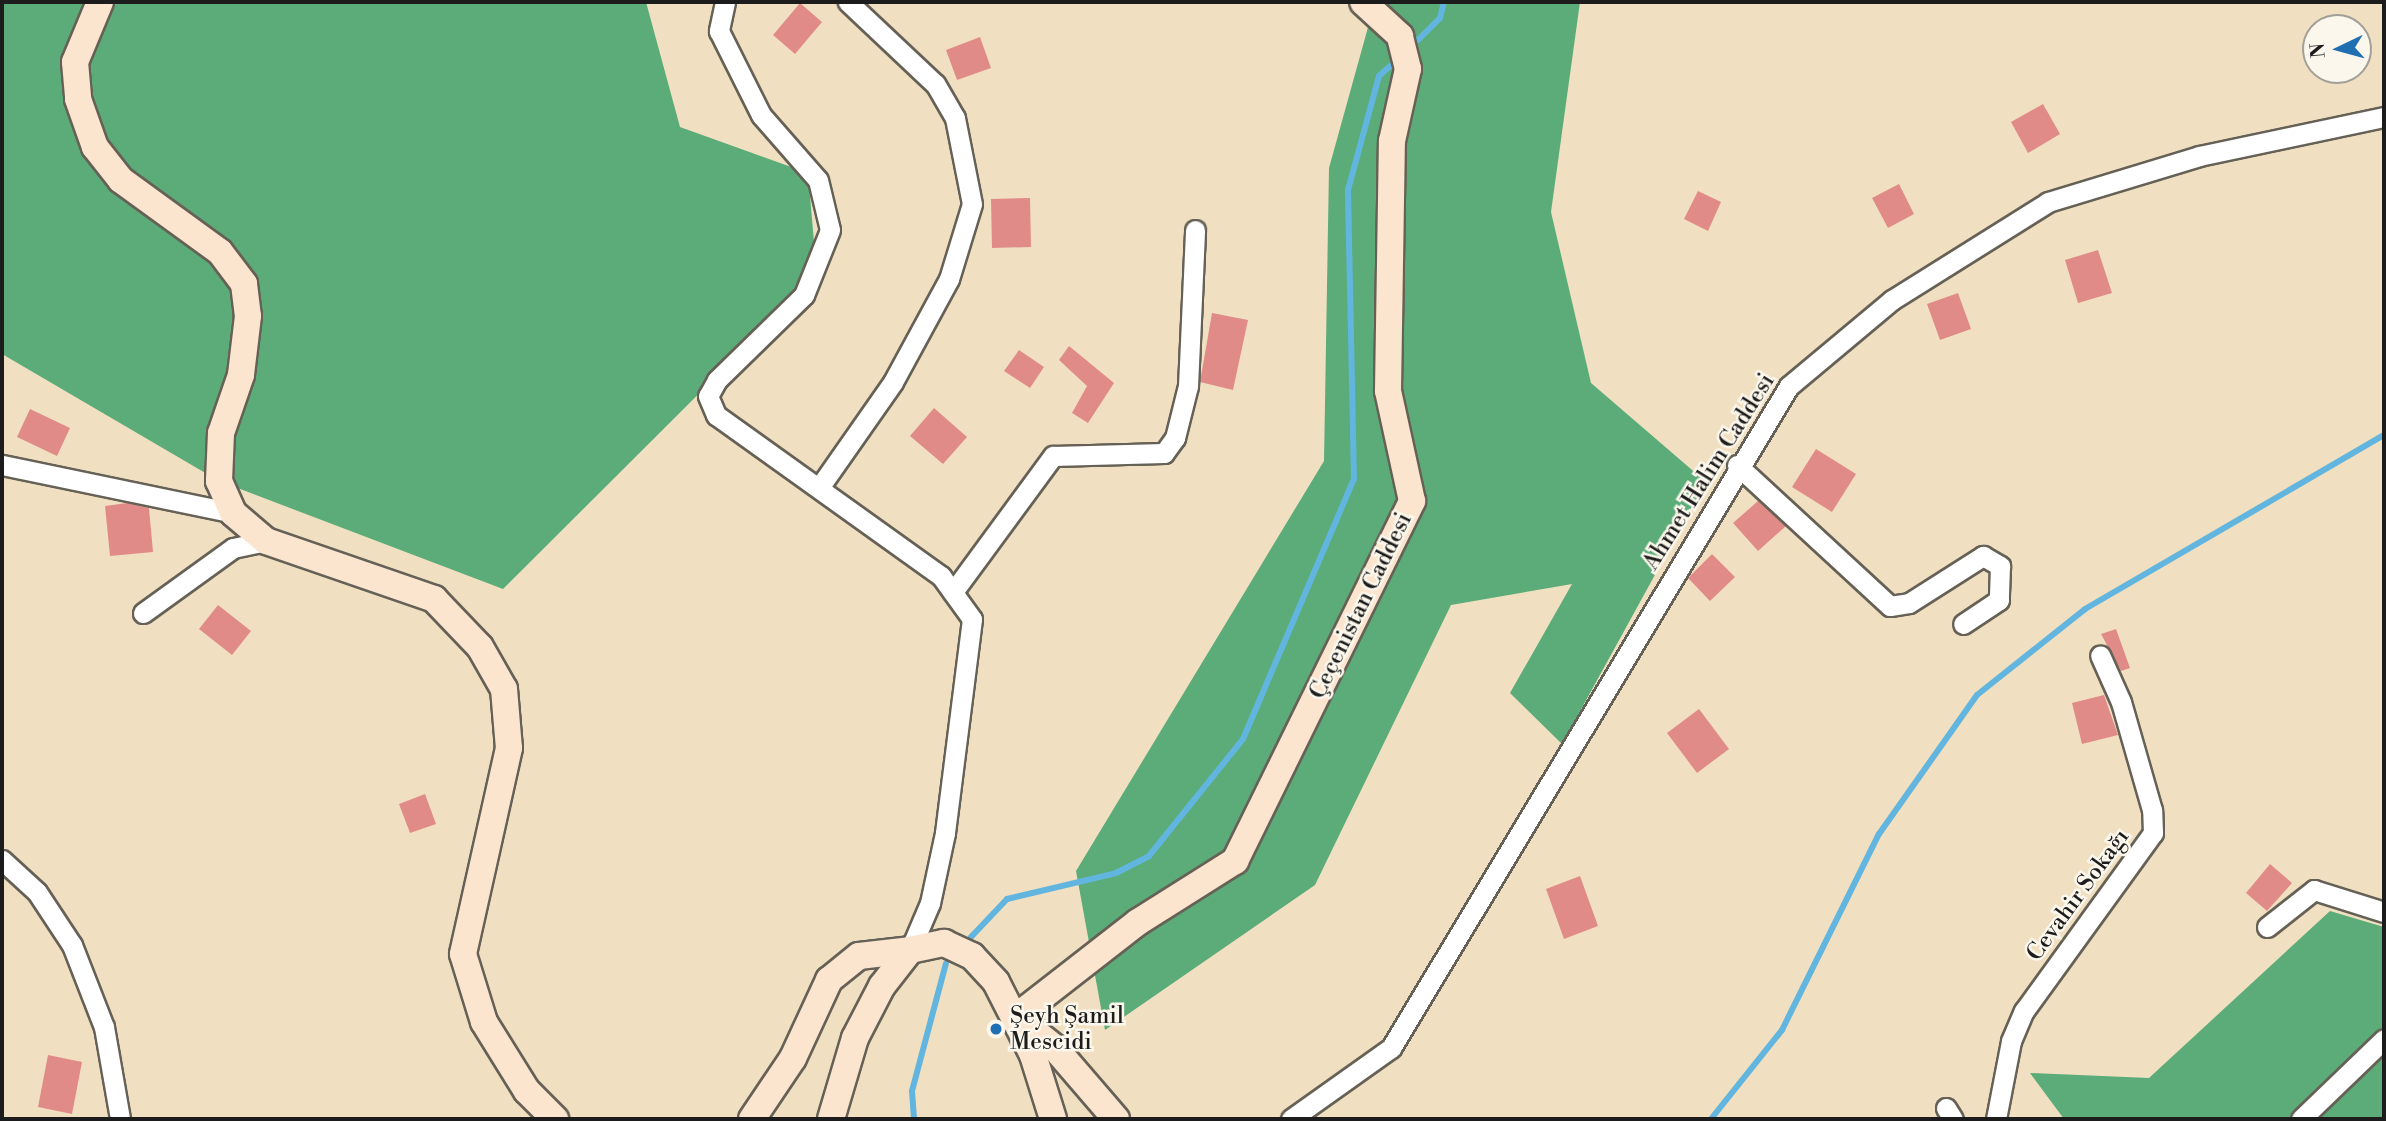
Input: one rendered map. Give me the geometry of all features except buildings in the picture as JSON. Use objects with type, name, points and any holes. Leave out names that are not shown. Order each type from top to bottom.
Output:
[{"type":"street","points":[[100,2],[75,62],[78,99],[95,147],[121,180],[220,252],[244,284],[248,316],[241,375],[221,445],[219,481],[233,513],[266,541],[435,599],[480,647],[504,689],[509,748],[463,954],[484,1022],[527,1091],[555,1119]]},
{"type":"street","points":[[725,2],[719,31],[761,115],[818,180],[830,229],[804,295],[717,380],[708,396],[716,415],[821,485],[941,576],[972,619],[945,833],[930,903],[910,950],[882,986],[855,1038],[831,1119]]},
{"type":"street","points":[[821,485],[894,382],[949,279],[972,204],[955,118],[935,84],[849,2]]},
{"type":"street","name":"Çeçenistan Caddesi","points":[[1016,1017],[1138,922],[1236,861],[1412,501],[1388,391],[1392,141],[1408,69],[1400,36],[1363,2]]},
{"type":"street","name":"Ahmet Halim Caddesi","points":[[1290,1119],[1391,1048],[1515,850],[1737,465],[1788,386],[1892,300],[2048,202],[2199,156],[2384,117]]},
{"type":"street","points":[[953,592],[1053,456],[1164,453],[1175,438],[1188,386],[1195,230]]},
{"type":"street","points":[[2,465],[233,513]]},
{"type":"street","points":[[1737,465],[1890,606],[1909,603],[1983,556],[2000,566],[1999,600],[1963,624]]},
{"type":"street","points":[[143,613],[233,548],[266,541]]},
{"type":"street","name":"Cevahir Sokağı","points":[[1996,1119],[2009,1050],[2024,1011],[2153,833],[2152,810],[2121,702],[2100,655]]},
{"type":"street","points":[[2,860],[37,891],[72,946],[104,1027],[120,1119]]},
{"type":"street","points":[[2267,927],[2314,890],[2384,912]]},
{"type":"street","points":[[752,1119],[793,1058],[830,980],[859,957],[944,943],[972,957],[1016,1017],[1055,1048],[1116,1119]]},
{"type":"street","points":[[1016,1017],[1053,1119]]},
{"type":"street","points":[[2301,1119],[2384,1039]]},
{"type":"green space","points":[[2,2],[646,2],[680,127],[808,173],[817,276],[503,589],[219,481],[2,354]]},
{"type":"green space","points":[[1375,2],[1580,2],[1551,212],[1591,383],[1706,482],[1562,744],[1510,693],[1572,584],[1451,605],[1315,885],[1105,1030],[1076,871],[1324,461],[1329,168]]},
{"type":"green space","points":[[2330,911],[2384,927],[2384,1119],[2064,1119],[2030,1073],[2149,1078]]},
{"type":"waterway","points":[[1418,40],[1440,18],[1444,2]]},
{"type":"waterway","points":[[971,937],[1007,899],[1116,873],[1149,856],[1243,739],[1354,479],[1348,190],[1379,76],[1390,66]]},
{"type":"waterway","points":[[1711,1119],[1782,1030],[1879,834],[1977,695],[2085,609],[2384,435]]},
{"type":"waterway","points":[[914,1119],[912,1091],[946,963]]},
{"type":"place","name":"Şeyh Şamil Mescidi","points":[[996,1029]]}]
